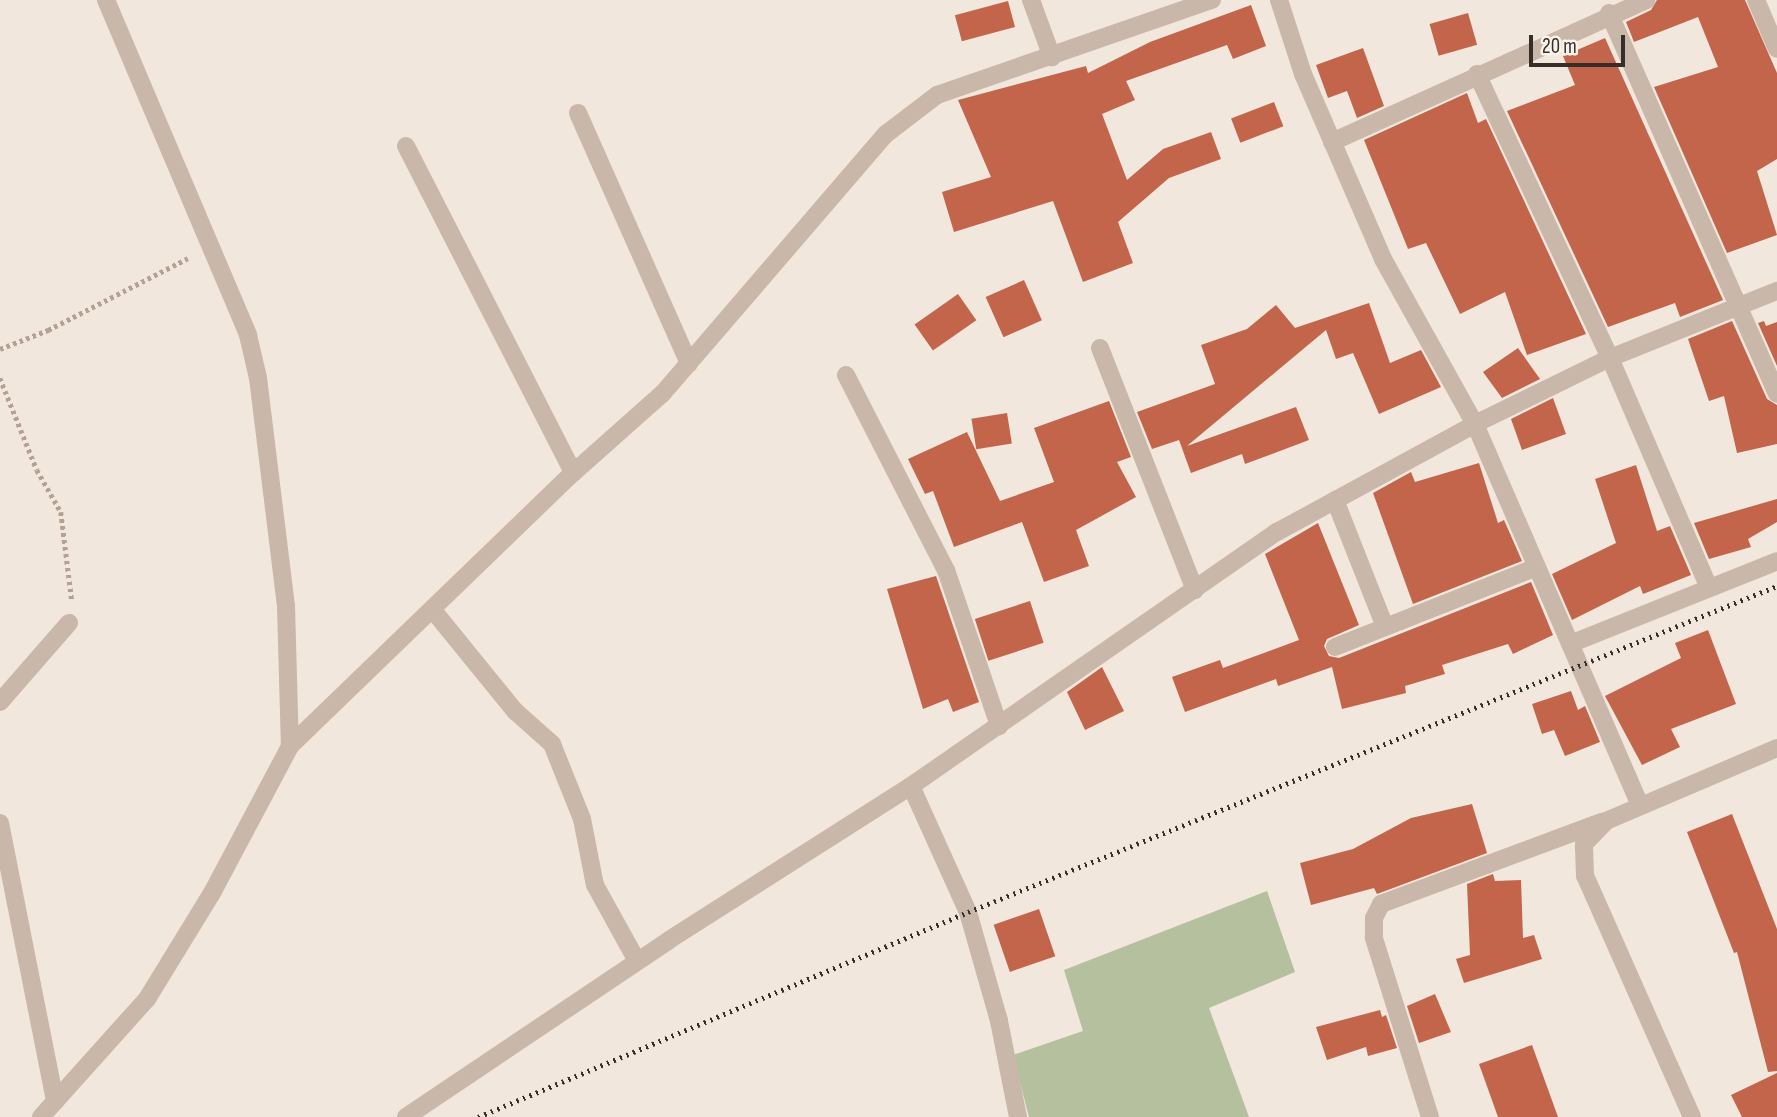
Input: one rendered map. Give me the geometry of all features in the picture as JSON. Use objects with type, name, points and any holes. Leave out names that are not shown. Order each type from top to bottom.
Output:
[{"type":"street","points":[[106,0],[248,335],[258,378],[286,606],[290,747]]},
{"type":"street","points":[[1031,0],[1052,57]]},
{"type":"street","points":[[41,1117],[147,999],[212,893],[290,747],[573,473],[663,393],[886,134],[937,95],[1212,0]]},
{"type":"street","points":[[1279,0],[1332,142],[1383,260],[1475,424],[1640,805]]},
{"type":"street","points":[[1332,142],[1609,13],[1646,0]]},
{"type":"street","points":[[1756,0],[1777,49]]},
{"type":"street","points":[[1609,13],[1777,394]]},
{"type":"street","points":[[1477,74],[1610,358],[1709,588]]},
{"type":"street","points":[[578,113],[689,363]]},
{"type":"street","points":[[405,146],[573,473]]},
{"type":"street","points":[[406,1117],[637,961],[911,786],[1277,531],[1475,424],[1610,358],[1777,291]]},
{"type":"street","points":[[1100,348],[1195,590]]},
{"type":"street","points":[[846,375],[946,569],[999,726]]},
{"type":"street","points":[[1335,500],[1385,627]]},
{"type":"street","points":[[1570,644],[1777,561]]},
{"type":"street","points":[[1335,646],[1537,567]]},
{"type":"street","points":[[432,609],[515,710],[552,744],[582,819],[595,885],[637,961]]},
{"type":"street","points":[[0,702],[69,623]]},
{"type":"street","points":[[1430,1117],[1374,938],[1374,918],[1381,904],[1606,821],[1777,748]]},
{"type":"street","points":[[911,786],[968,912],[999,1021],[1018,1117]]},
{"type":"street","points":[[1606,821],[1584,844],[1585,876],[1692,1117]]},
{"type":"street","points":[[0,823],[55,1102]]},
{"type":"path","points":[[0,348],[48,330],[212,246]]},
{"type":"path","points":[[0,377],[37,470],[61,512],[74,591],[69,623]]},
{"type":"green space","points":[[1267,891],[1295,972],[1209,1008],[1249,1117],[1029,1117],[1013,1055],[1083,1031],[1064,970]]},
{"type":"building","points":[[1657,0],[1745,0],[1777,73],[1777,159],[1757,171],[1777,235],[1727,253],[1654,87],[1718,67],[1698,17],[1634,42],[1626,22],[1651,10]]},
{"type":"building","points":[[1008,1],[1015,27],[962,41],[955,15]]},
{"type":"building","points":[[1251,5],[1266,46],[1233,59],[1227,45],[1126,81],[1135,100],[1102,114],[1127,180],[1163,149],[1211,132],[1221,159],[1169,178],[1118,222],[1133,263],[1083,282],[1053,201],[954,232],[942,192],[991,177],[958,100],[1086,66],[1088,73],[1150,42]]},
{"type":"building","points":[[1468,13],[1477,45],[1439,56],[1430,24]]},
{"type":"building","points":[[1605,38],[1723,300],[1680,317],[1675,303],[1608,327],[1507,111],[1575,85],[1563,56]]},
{"type":"building","points":[[1363,48],[1384,106],[1357,118],[1347,91],[1328,98],[1316,65]]},
{"type":"building","points":[[1467,93],[1478,123],[1486,119],[1586,334],[1527,355],[1505,292],[1460,314],[1426,243],[1408,249],[1364,140]]},
{"type":"building","points":[[1274,102],[1283,126],[1240,143],[1231,118]]},
{"type":"building","points":[[1024,280],[1042,320],[1004,337],[986,297]]},
{"type":"building","points":[[958,294],[976,320],[933,351],[915,324]]},
{"type":"building","points":[[1369,303],[1390,363],[1421,350],[1441,387],[1379,414],[1353,353],[1336,359],[1326,330],[1187,446],[1296,407],[1309,440],[1245,464],[1242,454],[1191,473],[1179,440],[1152,449],[1137,412],[1215,384],[1201,345],[1247,329],[1276,305],[1295,328]]},
{"type":"building","points":[[1732,321],[1767,399],[1777,405],[1777,444],[1737,453],[1724,396],[1709,401],[1688,339]]},
{"type":"building","points":[[1764,321],[1766,326],[1777,322],[1777,366],[1758,323]]},
{"type":"building","points":[[1518,348],[1540,379],[1502,398],[1483,372]]},
{"type":"building","points":[[1553,398],[1566,434],[1522,450],[1511,419]]},
{"type":"building","points":[[1109,401],[1131,457],[1117,462],[1136,497],[1076,530],[1089,566],[1044,582],[1022,522],[954,547],[933,491],[925,494],[908,459],[967,432],[1000,501],[1054,482],[1034,428]]},
{"type":"building","points":[[1007,413],[1012,444],[976,449],[971,419]]},
{"type":"building","points":[[1479,463],[1498,523],[1504,520],[1522,561],[1413,604],[1373,493],[1411,472],[1415,482]]},
{"type":"building","points":[[1636,465],[1657,531],[1670,526],[1691,575],[1643,594],[1640,586],[1572,620],[1552,574],[1616,543],[1595,479]]},
{"type":"building","points":[[1777,499],[1777,522],[1748,539],[1751,547],[1709,559],[1694,523]]},
{"type":"building","points":[[1318,523],[1359,625],[1327,639],[1324,646],[1329,656],[1339,658],[1531,582],[1553,635],[1513,654],[1508,644],[1442,665],[1445,674],[1405,686],[1406,693],[1342,709],[1332,667],[1278,686],[1276,679],[1185,712],[1172,677],[1220,660],[1223,668],[1299,640],[1265,554]]},
{"type":"building","points":[[936,576],[979,702],[953,712],[948,699],[923,709],[887,589]]},
{"type":"building","points":[[1030,601],[1044,643],[988,661],[975,619]]},
{"type":"building","points":[[1708,630],[1736,704],[1671,729],[1680,747],[1642,765],[1605,696],[1681,658],[1675,643]]},
{"type":"building","points":[[1102,667],[1124,711],[1085,730],[1067,692]]},
{"type":"building","points":[[1571,691],[1578,710],[1585,706],[1600,742],[1565,756],[1554,730],[1542,734],[1532,704]]},
{"type":"building","points":[[1472,804],[1487,853],[1377,894],[1374,888],[1311,905],[1300,863],[1353,849],[1411,818]]},
{"type":"building","points":[[1732,814],[1777,929],[1777,1071],[1768,1072],[1737,952],[1734,953],[1687,832]]},
{"type":"building","points":[[1493,874],[1495,881],[1521,880],[1523,938],[1534,935],[1542,959],[1464,983],[1456,959],[1470,955],[1467,884]]},
{"type":"building","points":[[1039,909],[1055,956],[1010,972],[994,925]]},
{"type":"building","points":[[1435,994],[1451,1032],[1419,1043],[1407,1006]]},
{"type":"building","points":[[1380,1010],[1382,1017],[1386,1015],[1397,1048],[1368,1056],[1366,1047],[1327,1060],[1316,1027]]},
{"type":"building","points":[[1532,1045],[1558,1117],[1498,1117],[1479,1064]]},
{"type":"building","points":[[1777,1073],[1777,1117],[1742,1117],[1731,1095]]},
{"type":"railway","points":[[478,1117],[968,912],[1777,586]]}]
